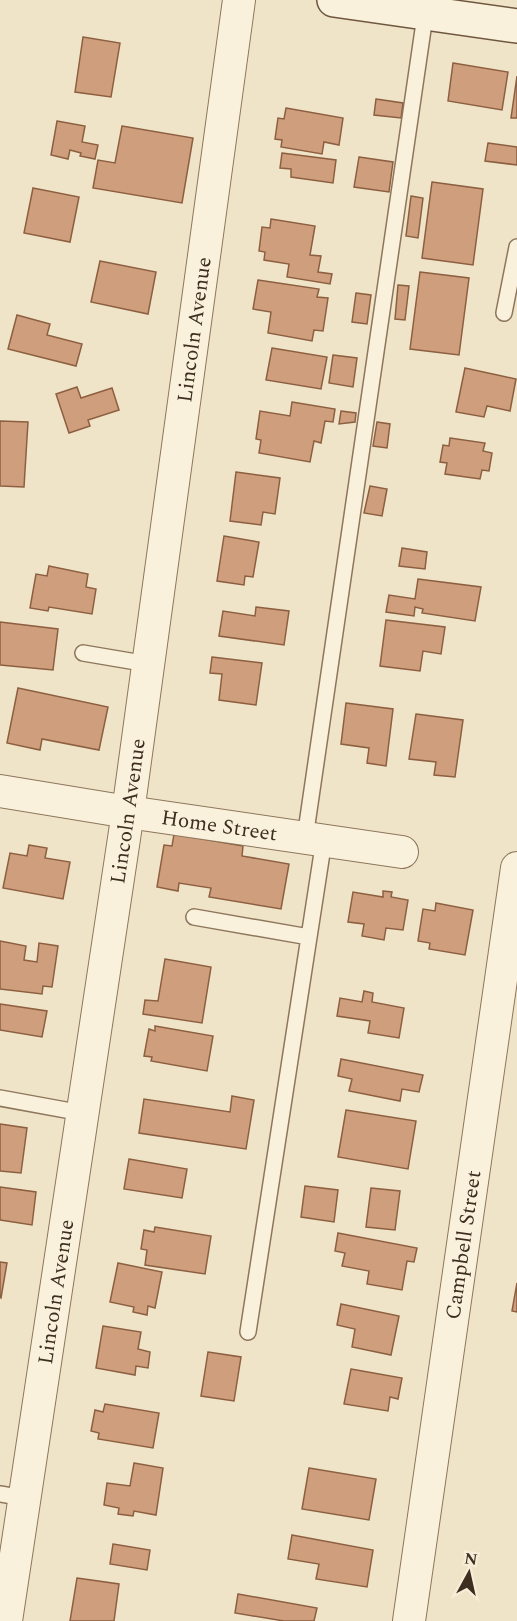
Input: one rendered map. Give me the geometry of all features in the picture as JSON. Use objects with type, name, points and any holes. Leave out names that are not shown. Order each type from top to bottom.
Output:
[{"type":"street","name":"Lincoln Avenue","points":[[6,1621],[12,1496],[82,1113],[128,812],[239,0]]},
{"type":"street","points":[[334,0],[426,7],[517,26]]},
{"type":"street","name":"Home Street","points":[[0,791],[402,852]]},
{"type":"street","name":"Campbell Street","points":[[409,1621],[517,868]]},
{"type":"lane","points":[[248,1332],[309,937],[315,839],[426,7]]},
{"type":"lane","points":[[504,313],[517,248]]},
{"type":"lane","points":[[83,653],[148,664]]},
{"type":"lane","points":[[194,917],[309,937]]},
{"type":"lane","points":[[0,1098],[82,1113]]},
{"type":"building","points":[[83,37],[120,43],[111,97],[75,92]]},
{"type":"building","points":[[453,63],[508,72],[502,110],[448,101]]},
{"type":"building","points":[[517,76],[517,118],[511,118]]},
{"type":"building","points":[[376,99],[403,103],[401,118],[374,115]]},
{"type":"building","points":[[286,108],[343,118],[339,145],[324,142],[322,154],[281,147],[282,140],[275,139],[278,118],[284,119]]},
{"type":"building","points":[[57,121],[85,126],[82,142],[98,145],[95,159],[80,156],[81,153],[70,150],[68,159],[51,155]]},
{"type":"building","points":[[122,126],[193,138],[182,203],[93,188],[98,160],[115,163]]},
{"type":"building","points":[[488,143],[517,147],[517,165],[485,161]]},
{"type":"building","points":[[282,153],[336,160],[333,183],[291,177],[291,169],[280,168]]},
{"type":"building","points":[[359,157],[393,162],[389,192],[354,187]]},
{"type":"building","points":[[432,182],[483,189],[473,265],[422,258]]},
{"type":"building","points":[[33,188],[79,197],[70,242],[24,233]]},
{"type":"building","points":[[411,196],[423,198],[418,238],[406,236]]},
{"type":"building","points":[[271,219],[315,226],[310,255],[321,256],[318,272],[332,274],[330,284],[287,277],[289,264],[264,260],[265,252],[259,251],[262,227],[270,228]]},
{"type":"building","points":[[100,261],[156,272],[148,314],[91,302]]},
{"type":"building","points":[[420,272],[469,278],[459,355],[410,349]]},
{"type":"building","points":[[258,280],[319,289],[317,297],[328,298],[323,331],[314,330],[312,341],[268,333],[271,312],[253,309]]},
{"type":"building","points":[[398,285],[409,286],[405,320],[395,319]]},
{"type":"building","points":[[356,293],[371,295],[367,324],[352,322]]},
{"type":"building","points":[[17,315],[50,324],[47,335],[82,344],[76,366],[8,349]]},
{"type":"building","points":[[272,348],[327,357],[321,389],[266,380]]},
{"type":"building","points":[[333,355],[357,358],[353,387],[329,383]]},
{"type":"building","points":[[465,368],[516,379],[510,411],[487,406],[484,417],[456,412]]},
{"type":"building","points":[[77,387],[81,398],[112,388],[119,410],[88,420],[90,426],[69,433],[56,394]]},
{"type":"building","points":[[292,402],[335,409],[333,422],[325,421],[321,443],[314,441],[310,462],[259,453],[261,440],[256,439],[260,411],[290,416]]},
{"type":"building","points":[[341,411],[356,413],[355,422],[339,424]]},
{"type":"building","points":[[0,421],[28,422],[24,487],[0,486]]},
{"type":"building","points":[[377,422],[390,424],[387,448],[373,446]]},
{"type":"building","points":[[450,438],[485,443],[483,451],[492,453],[489,471],[482,470],[480,479],[445,474],[447,463],[440,462],[443,445],[449,446]]},
{"type":"building","points":[[236,472],[280,478],[275,514],[263,512],[261,525],[230,521]]},
{"type":"building","points":[[370,486],[387,489],[382,516],[364,513]]},
{"type":"building","points":[[224,536],[259,542],[253,577],[245,576],[244,585],[217,581]]},
{"type":"building","points":[[402,548],[427,552],[425,569],[399,566]]},
{"type":"building","points":[[49,566],[88,574],[86,587],[96,589],[92,614],[49,607],[48,611],[30,608],[36,574],[47,576]]},
{"type":"building","points":[[418,579],[481,587],[475,621],[422,613],[423,609],[415,607],[414,616],[386,612],[389,595],[415,599]]},
{"type":"building","points":[[256,607],[289,611],[284,645],[219,636],[223,611],[255,616]]},
{"type":"building","points":[[386,620],[445,627],[441,654],[423,651],[420,671],[380,666]]},
{"type":"building","points":[[0,622],[58,629],[53,670],[0,665]]},
{"type":"building","points":[[212,657],[262,663],[256,705],[219,700],[222,674],[210,673]]},
{"type":"building","points":[[18,688],[108,707],[99,750],[42,739],[40,750],[7,743]]},
{"type":"building","points":[[346,703],[393,709],[386,766],[367,763],[369,748],[341,744]]},
{"type":"building","points":[[416,714],[463,720],[455,777],[434,775],[436,762],[409,759]]},
{"type":"building","points":[[174,834],[243,846],[242,856],[289,864],[281,909],[209,897],[211,888],[179,883],[178,891],[157,887],[164,845],[172,846]]},
{"type":"building","points":[[29,845],[47,848],[45,858],[70,862],[63,899],[3,888],[10,853],[27,856]]},
{"type":"building","points":[[383,891],[392,892],[391,897],[408,900],[403,930],[386,928],[384,940],[362,936],[364,924],[348,922],[353,892],[383,897]]},
{"type":"building","points":[[436,903],[473,910],[465,955],[429,949],[430,943],[418,941],[423,909],[435,911]]},
{"type":"building","points":[[0,941],[26,946],[24,960],[37,962],[39,943],[58,946],[52,987],[43,986],[42,994],[0,989]]},
{"type":"building","points":[[165,959],[211,967],[202,1023],[143,1014],[145,1000],[158,1001]]},
{"type":"building","points":[[364,991],[373,993],[372,1002],[404,1008],[399,1038],[368,1033],[370,1021],[337,1016],[340,998],[362,1002]]},
{"type":"building","points":[[0,1004],[47,1011],[42,1037],[0,1030]]},
{"type":"building","points":[[155,1026],[213,1036],[207,1071],[151,1061],[152,1057],[144,1056],[149,1029],[155,1031]]},
{"type":"building","points":[[341,1059],[423,1075],[419,1092],[402,1089],[400,1101],[349,1091],[352,1079],[338,1076]]},
{"type":"building","points":[[232,1096],[254,1100],[246,1149],[139,1133],[144,1099],[230,1112]]},
{"type":"building","points":[[346,1110],[416,1121],[408,1169],[338,1157]]},
{"type":"building","points":[[0,1124],[27,1128],[21,1173],[0,1171]]},
{"type":"building","points":[[129,1159],[187,1169],[182,1198],[124,1189]]},
{"type":"building","points":[[305,1186],[338,1190],[334,1222],[301,1217]]},
{"type":"building","points":[[0,1187],[36,1192],[32,1225],[0,1220]]},
{"type":"building","points":[[371,1188],[400,1191],[395,1230],[366,1227]]},
{"type":"building","points":[[155,1227],[211,1236],[205,1274],[145,1265],[147,1250],[141,1249],[144,1230],[154,1232]]},
{"type":"building","points":[[338,1233],[417,1248],[414,1262],[407,1261],[402,1290],[367,1284],[369,1271],[342,1266],[345,1253],[335,1251]]},
{"type":"building","points":[[0,1262],[7,1263],[1,1298],[0,1297]]},
{"type":"building","points":[[118,1263],[162,1272],[155,1308],[148,1306],[147,1315],[133,1312],[134,1307],[110,1302]]},
{"type":"building","points":[[517,1283],[517,1312],[512,1311]]},
{"type":"building","points":[[341,1304],[399,1316],[391,1355],[352,1347],[355,1329],[337,1325]]},
{"type":"building","points":[[103,1326],[141,1332],[138,1349],[150,1352],[148,1368],[136,1366],[135,1375],[96,1368]]},
{"type":"building","points":[[208,1352],[241,1357],[234,1401],[201,1396]]},
{"type":"building","points":[[351,1369],[402,1378],[398,1399],[390,1397],[388,1411],[344,1404]]},
{"type":"building","points":[[105,1404],[159,1413],[153,1448],[98,1439],[99,1433],[91,1431],[95,1410],[103,1412]]},
{"type":"building","points":[[134,1463],[163,1468],[156,1515],[134,1511],[133,1516],[118,1514],[119,1508],[104,1505],[107,1483],[130,1486]]},
{"type":"building","points":[[309,1468],[376,1479],[369,1520],[302,1509]]},
{"type":"building","points":[[292,1535],[373,1550],[367,1587],[316,1579],[319,1564],[288,1559]]},
{"type":"building","points":[[113,1544],[150,1550],[147,1570],[110,1564]]},
{"type":"building","points":[[77,1578],[119,1584],[114,1621],[70,1621]]},
{"type":"building","points":[[238,1594],[317,1608],[314,1621],[284,1621],[235,1613]]}]
